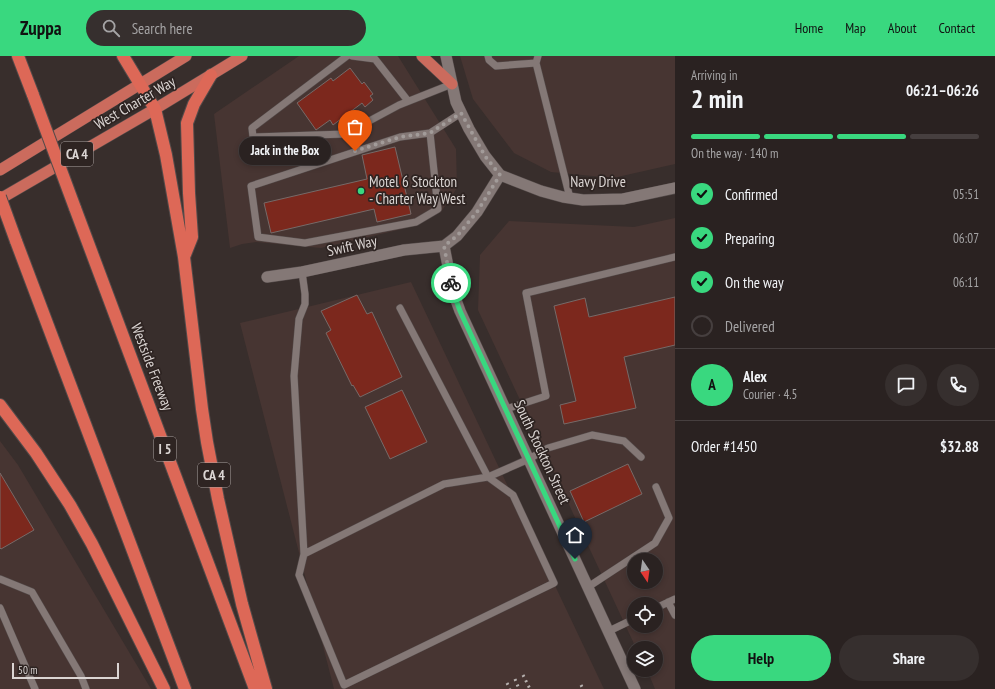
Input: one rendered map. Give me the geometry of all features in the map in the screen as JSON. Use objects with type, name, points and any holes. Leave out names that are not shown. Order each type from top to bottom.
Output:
[{"type":"highway","name":"Westside Freeway","points":[[18,56],[255,689]]},
{"type":"highway","points":[[123,56],[155,109],[166,155],[184,257]]},
{"type":"highway","name":"West Charter Way","points":[[0,170],[186,56]]},
{"type":"highway","name":"West Charter Way","points":[[0,198],[155,109],[242,56]]},
{"type":"highway","points":[[422,56],[452,84]]},
{"type":"highway","points":[[184,257],[192,237],[188,193],[187,123],[194,104],[211,75]]},
{"type":"highway","points":[[0,198],[185,689]]},
{"type":"highway","name":"CA 4","points":[[184,257],[207,442],[218,499],[242,604],[266,689]]},
{"type":"highway","points":[[0,405],[36,454],[70,505],[92,544],[164,689]]},
{"type":"street","points":[[444,246],[457,236],[477,212],[500,175],[485,156],[456,102],[446,56]]},
{"type":"street","name":"Navy Drive","points":[[500,175],[541,191],[583,200],[623,199],[675,188]]},
{"type":"street","name":"Swift Way","points":[[267,277],[302,272],[404,250],[444,246]]},
{"type":"street","name":"South Stockton Street","points":[[444,246],[453,292],[460,311],[635,689]]},
{"type":"lane","points":[[347,56],[252,128],[254,137],[345,134],[399,105],[452,84]]},
{"type":"lane","points":[[352,56],[376,59],[408,101]]},
{"type":"lane","points":[[488,56],[489,60],[496,66],[537,60],[570,198]]},
{"type":"lane","points":[[430,133],[438,209],[416,222],[305,243],[258,237],[251,186],[400,137],[430,133],[461,113]]},
{"type":"lane","points":[[506,408],[546,396],[526,293],[675,257]]},
{"type":"lane","points":[[302,272],[305,304],[299,319],[294,376],[304,554],[299,575],[344,685],[554,583],[512,496],[488,478],[400,308]]},
{"type":"lane","points":[[304,554],[444,484],[488,478],[529,459],[548,448],[592,435],[624,441],[641,457]]},
{"type":"lane","points":[[588,587],[655,543],[669,518],[656,487]]},
{"type":"lane","points":[[0,579],[32,592],[82,676],[86,689]]},
{"type":"lane","points":[[672,601],[675,615]]},
{"type":"lane","points":[[0,608],[35,689]]},
{"type":"lane","points":[[609,631],[627,622]]},
{"type":"shaded area","points":[[299,56],[398,56],[456,149],[457,188],[441,212],[415,226],[321,248],[256,242],[230,248],[214,114]]},
{"type":"shaded area","points":[[460,56],[675,56],[675,164],[613,178],[551,172],[514,153],[473,99]]},
{"type":"shaded area","points":[[675,218],[675,689],[655,689],[650,677],[663,677],[663,641],[633,641],[629,633],[663,633],[663,597],[627,597],[627,629],[478,310],[480,255],[509,221],[634,227]]},
{"type":"shaded area","points":[[411,282],[604,689],[334,689],[240,323]]},
{"type":"shaded area","points":[[0,441],[18,465],[151,689],[0,689]]},
{"type":"building","points":[[350,68],[362,84],[364,82],[373,94],[370,96],[373,100],[365,107],[362,103],[333,125],[330,120],[316,130],[297,103],[331,78],[333,81]]},
{"type":"building","name":"Motel 6 Stockton - Charter Way West","points":[[395,147],[411,214],[377,222],[374,209],[271,233],[264,203],[367,179],[362,155]]},
{"type":"building","points":[[357,295],[367,314],[372,312],[402,377],[360,397],[353,385],[352,386],[326,333],[331,330],[321,311]]},
{"type":"building","points":[[675,297],[675,345],[624,357],[636,408],[564,424],[560,405],[576,401],[554,306],[585,298],[589,317]]},
{"type":"building","points":[[402,390],[427,442],[390,459],[365,407]]},
{"type":"building","points":[[628,464],[642,494],[584,522],[570,491]]},
{"type":"building","points":[[0,473],[34,530],[1,549],[0,548]]},
{"type":"railway","points":[[523,675],[530,689]]},
{"type":"railway","points":[[515,679],[519,689]]},
{"type":"railway","points":[[507,683],[510,689]]},
{"type":"railway","points":[[581,685],[583,689]]},
{"type":"way so far","points":[[355,151],[400,137],[430,133],[461,113],[485,156],[500,175],[477,212],[457,236],[444,246],[451,283]]},
{"type":"place","name":"Jack in the Box","points":[[355,151]]},
{"type":"place","name":"Motel 6 Stockton - Charter Way West","points":[[361,191]]},
{"type":"route","points":[[451,283],[460,311],[575,559]]}]
